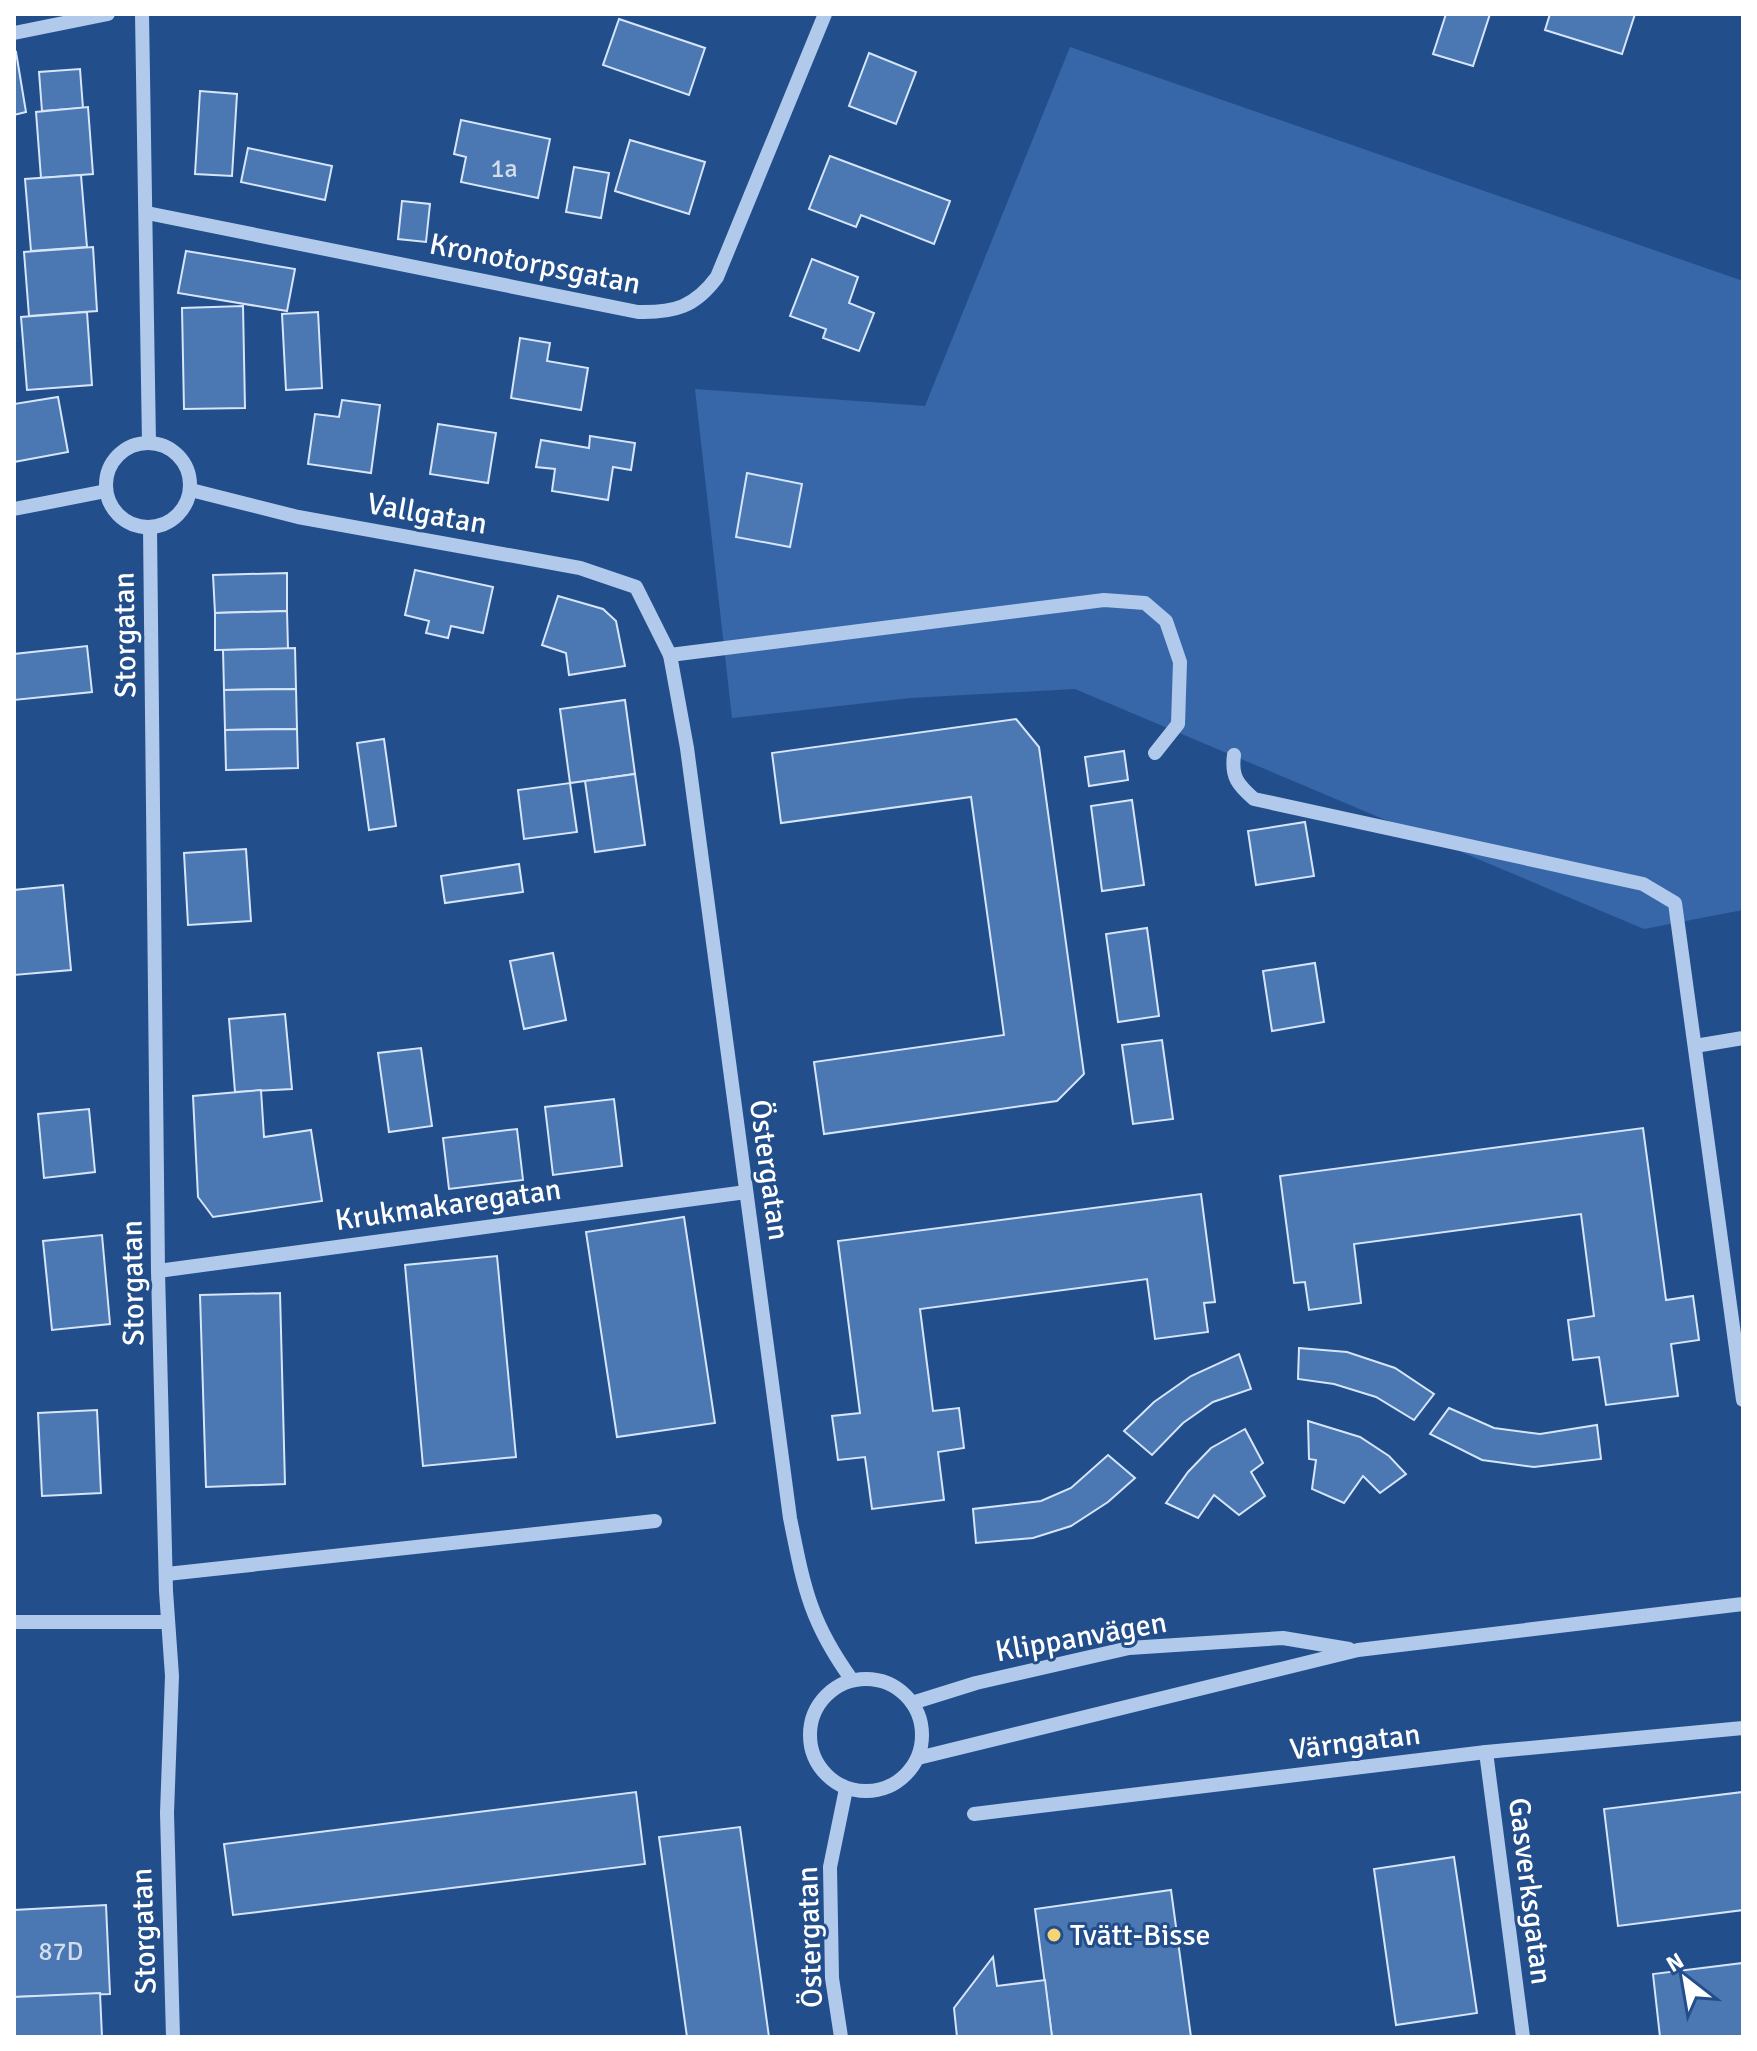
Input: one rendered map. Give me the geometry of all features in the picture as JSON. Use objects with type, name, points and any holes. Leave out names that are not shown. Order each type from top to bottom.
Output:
[{"type":"street","points":[[14,33],[108,14]]},
{"type":"street","points":[[142,14],[149,443]]},
{"type":"street","name":"Kronotorpsgatan","points":[[147,213],[638,312],[677,310],[704,295],[717,277],[825,14]]},
{"type":"street","points":[[14,509],[106,491],[110,467],[126,449],[149,443],[171,449],[187,467],[191,490]]},
{"type":"street","name":"Storgatan","points":[[106,491],[114,510],[129,523],[150,527],[169,522],[184,508],[191,490]]},
{"type":"street","name":"Vallgatan","points":[[191,490],[298,517],[580,568],[636,587],[645,603]]},
{"type":"street","name":"Storgatan","points":[[150,527],[158,1271],[172,1676],[167,1813],[173,2037]]},
{"type":"street","points":[[670,655],[1104,600],[1145,603],[1166,621],[1180,662],[1178,724],[1155,753]]},
{"type":"street","name":"Östergatan","points":[[645,603],[670,655],[687,748],[790,1518],[806,1597],[828,1647],[852,1680]]},
{"type":"street","points":[[1234,755],[1232,771],[1239,786],[1254,799],[1643,884],[1675,903],[1743,1400]]},
{"type":"street","points":[[1695,1046],[1743,1038]]},
{"type":"street","name":"Krukmakaregatan","points":[[158,1271],[746,1192]]},
{"type":"street","points":[[167,1574],[655,1521]]},
{"type":"street","name":"Klippanvägen","points":[[918,1758],[1358,1650],[1743,1604]]},
{"type":"street","points":[[14,1622],[168,1622]]},
{"type":"street","name":"Klippanvägen","points":[[912,1703],[976,1683],[1129,1648],[1283,1638],[1358,1650]]},
{"type":"street","points":[[866,1679],[891,1685],[912,1703],[921,1723],[918,1758],[906,1775],[889,1787],[868,1792],[846,1789],[820,1769],[811,1749],[810,1727],[824,1697],[852,1680],[866,1679]]},
{"type":"street","name":"Värngatan","points":[[974,1814],[1486,1752],[1743,1728]]},
{"type":"street","name":"Gasverksgatan","points":[[1486,1752],[1523,2037]]},
{"type":"street","name":"Östergatan","points":[[841,2037],[832,1978],[830,1867],[846,1789]]},
{"type":"shaded area","points":[[1070,47],[1743,281],[1743,910],[1644,929],[1075,689],[910,698],[732,718],[695,389],[925,406]]},
{"type":"building","points":[[1446,14],[1490,14],[1473,66],[1433,54]]},
{"type":"building","points":[[1550,14],[1635,14],[1622,54],[1545,30]]},
{"type":"building","points":[[619,19],[705,48],[689,95],[603,65]]},
{"type":"building","points":[[14,53],[26,112],[14,115]]},
{"type":"building","points":[[869,53],[916,72],[896,124],[849,106]]},
{"type":"building","points":[[80,69],[83,108],[42,111],[39,72]]},
{"type":"building","points":[[200,91],[237,94],[232,176],[195,174]]},
{"type":"building","points":[[88,107],[93,174],[41,178],[36,112]]},
{"type":"building","points":[[461,120],[550,139],[538,198],[461,182],[466,157],[454,154]]},
{"type":"building","points":[[630,140],[705,162],[689,214],[615,191]]},
{"type":"building","points":[[248,148],[332,166],[325,200],[241,182]]},
{"type":"building","points":[[830,156],[950,201],[934,244],[861,215],[856,227],[809,209]]},
{"type":"building","points":[[574,167],[609,173],[601,218],[566,212]]},
{"type":"building","points":[[81,175],[87,247],[31,251],[25,179]]},
{"type":"building","points":[[402,201],[430,204],[426,242],[398,239]]},
{"type":"building","points":[[93,247],[97,311],[29,316],[24,252]]},
{"type":"building","points":[[186,251],[295,269],[287,311],[178,293]]},
{"type":"building","points":[[812,259],[858,277],[849,303],[874,313],[859,351],[823,338],[826,329],[790,316]]},
{"type":"building","points":[[243,306],[245,408],[184,409],[182,308]]},
{"type":"building","points":[[87,312],[92,385],[27,390],[21,317]]},
{"type":"building","points":[[318,312],[322,388],[286,390],[282,314]]},
{"type":"building","points":[[520,338],[550,343],[547,361],[588,368],[581,410],[511,398]]},
{"type":"building","points":[[58,397],[68,452],[14,462],[14,404]]},
{"type":"building","points":[[342,400],[380,405],[371,473],[308,464],[315,414],[339,417]]},
{"type":"building","points":[[438,424],[496,433],[488,483],[430,474]]},
{"type":"building","points":[[590,436],[635,443],[631,470],[613,467],[608,500],[552,491],[555,469],[536,467],[541,440],[589,448]]},
{"type":"building","points":[[747,473],[802,484],[790,547],[736,537]]},
{"type":"building","points":[[415,570],[493,587],[483,633],[451,626],[448,638],[426,633],[429,621],[405,615]]},
{"type":"building","points":[[287,573],[287,611],[215,613],[213,575]]},
{"type":"building","points":[[558,596],[603,609],[616,621],[625,666],[569,675],[566,653],[542,645]]},
{"type":"building","points":[[287,611],[288,649],[215,650],[215,613]]},
{"type":"building","points":[[87,646],[92,692],[14,700],[14,654]]},
{"type":"building","points":[[295,648],[296,689],[224,690],[223,650]]},
{"type":"building","points":[[296,689],[297,729],[225,730],[224,690]]},
{"type":"building","points":[[625,700],[635,774],[570,783],[560,709]]},
{"type":"building","points":[[1016,719],[1039,747],[1084,1074],[1057,1101],[824,1134],[814,1062],[1004,1035],[971,797],[781,823],[772,753]]},
{"type":"building","points":[[297,729],[298,768],[226,770],[225,730]]},
{"type":"building","points":[[384,739],[396,826],[369,830],[357,743]]},
{"type":"building","points":[[1124,751],[1128,780],[1089,786],[1085,757]]},
{"type":"building","points":[[635,774],[645,845],[595,852],[585,781]]},
{"type":"building","points":[[570,783],[577,832],[524,839],[518,790]]},
{"type":"building","points":[[1132,800],[1144,885],[1102,891],[1091,806]]},
{"type":"building","points":[[1305,822],[1314,876],[1256,885],[1248,831]]},
{"type":"building","points":[[246,849],[251,921],[188,925],[184,853]]},
{"type":"building","points":[[519,864],[523,892],[445,903],[441,876]]},
{"type":"building","points":[[63,885],[71,970],[14,975],[14,890]]},
{"type":"building","points":[[1147,928],[1159,1016],[1118,1022],[1106,934]]},
{"type":"building","points":[[553,953],[566,1020],[524,1029],[510,961]]},
{"type":"building","points":[[1315,963],[1324,1022],[1272,1031],[1263,971]]},
{"type":"building","points":[[285,1014],[292,1089],[235,1092],[229,1019]]},
{"type":"building","points":[[1162,1040],[1173,1119],[1133,1124],[1122,1045]]},
{"type":"building","points":[[421,1048],[432,1126],[389,1132],[378,1053]]},
{"type":"building","points":[[261,1090],[264,1137],[311,1130],[322,1201],[213,1217],[198,1197],[193,1096]]},
{"type":"building","points":[[614,1099],[622,1166],[553,1175],[545,1107]]},
{"type":"building","points":[[89,1109],[95,1172],[44,1178],[38,1114]]},
{"type":"building","points":[[1643,1128],[1666,1300],[1693,1296],[1699,1340],[1671,1344],[1678,1396],[1606,1405],[1599,1357],[1573,1360],[1568,1320],[1594,1316],[1581,1214],[1354,1244],[1361,1303],[1309,1310],[1305,1282],[1294,1283],[1280,1176]]},
{"type":"building","points":[[517,1129],[523,1180],[449,1189],[443,1138]]},
{"type":"building","points":[[1201,1194],[1215,1302],[1204,1303],[1208,1332],[1155,1339],[1147,1279],[920,1309],[933,1411],[959,1408],[964,1448],[938,1452],[944,1500],[872,1509],[865,1457],[838,1460],[832,1416],[860,1413],[838,1241]]},
{"type":"building","points":[[684,1217],[715,1423],[617,1437],[586,1232]]},
{"type":"building","points":[[102,1235],[110,1324],[52,1330],[43,1241]]},
{"type":"building","points":[[497,1256],[516,1457],[423,1466],[405,1265]]},
{"type":"building","points":[[280,1293],[285,1484],[206,1487],[200,1295]]},
{"type":"building","points":[[1299,1348],[1347,1352],[1395,1368],[1434,1394],[1414,1420],[1376,1397],[1334,1384],[1298,1379]]},
{"type":"building","points":[[1239,1354],[1251,1389],[1213,1402],[1183,1423],[1152,1455],[1124,1431],[1154,1402],[1191,1376]]},
{"type":"building","points":[[1449,1408],[1494,1428],[1540,1434],[1597,1425],[1601,1459],[1534,1467],[1482,1460],[1430,1434]]},
{"type":"building","points":[[97,1410],[101,1493],[42,1496],[38,1413]]},
{"type":"building","points":[[1308,1421],[1360,1437],[1389,1456],[1406,1474],[1380,1493],[1363,1476],[1344,1503],[1312,1489],[1316,1460],[1309,1459]]},
{"type":"building","points":[[1245,1429],[1263,1463],[1251,1472],[1265,1496],[1239,1515],[1214,1495],[1198,1518],[1166,1503],[1188,1472],[1211,1448]]},
{"type":"building","points":[[1108,1455],[1135,1478],[1108,1502],[1071,1526],[1033,1538],[976,1543],[973,1509],[1041,1501],[1071,1488]]},
{"type":"building","points":[[636,1792],[645,1864],[233,1915],[224,1844]]},
{"type":"building","points":[[1743,1792],[1743,1910],[1618,1926],[1604,1809]]},
{"type":"building","points":[[740,1827],[769,2037],[687,2037],[659,1837]]},
{"type":"building","points":[[1454,1857],[1477,2013],[1396,2025],[1374,1869]]},
{"type":"building","points":[[1171,1890],[1191,2037],[1052,2037],[1035,1909]]},
{"type":"building","points":[[106,1905],[110,1994],[14,1997],[14,1910]]},
{"type":"building","points":[[993,1957],[997,1986],[1045,1980],[1052,2037],[957,2037],[954,2008]]},
{"type":"building","points":[[1743,1963],[1743,2037],[1660,2037],[1653,1974]]},
{"type":"building","points":[[100,1993],[102,2037],[14,2037],[14,1997]]},
{"type":"place","name":"Tvätt-Bisse","points":[[1054,1935]]}]
